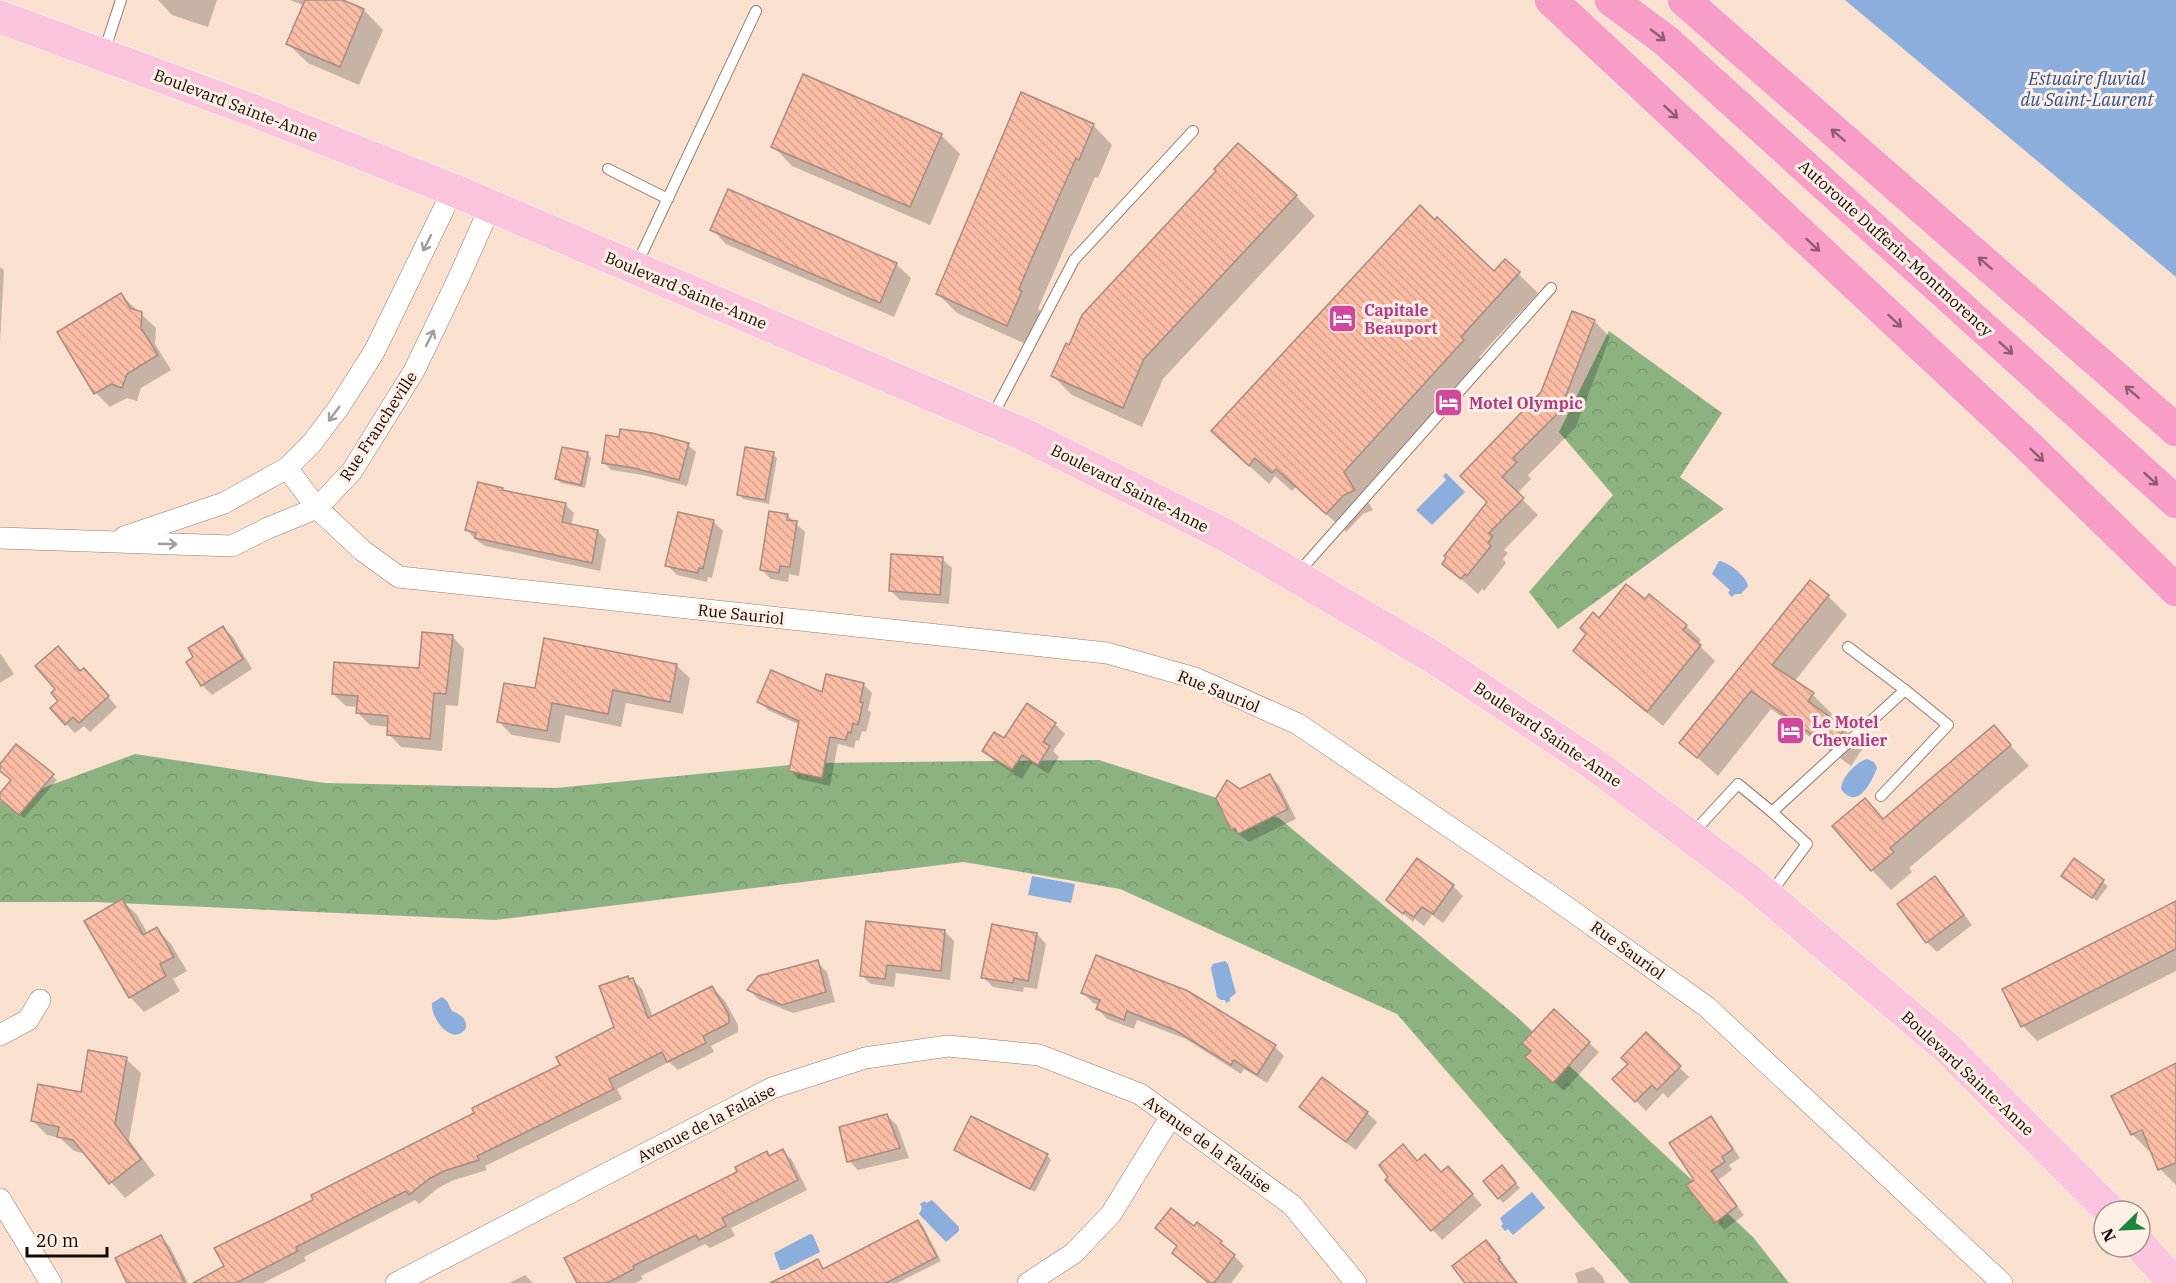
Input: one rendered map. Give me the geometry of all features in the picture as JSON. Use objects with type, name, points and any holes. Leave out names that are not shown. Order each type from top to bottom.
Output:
[{"type":"highway","points":[[1551,0],[2022,440],[2176,590]]},
{"type":"highway","name":"Autoroute Dufferin-Montmorency","points":[[1611,0],[1665,40],[2176,502]]},
{"type":"highway","points":[[1684,0],[2176,430]]},
{"type":"main road","name":"Boulevard Sainte-Anne","points":[[4,15],[453,190],[1023,434],[1227,536],[1433,657],[1594,764],[1690,836],[1768,896],[1947,1048],[2098,1199]]},
{"type":"main road","points":[[2152,1256],[2172,1275]]},
{"type":"street","name":"Rue Francheville","points":[[110,542],[224,503],[287,468],[312,443],[339,407],[374,352],[453,190]]},
{"type":"street","name":"Rue Francheville","points":[[0,538],[232,546],[268,528],[318,508],[352,471],[414,371],[490,207]]},
{"type":"street","name":"Rue Sauriol","points":[[287,468],[318,508],[363,551],[399,577],[1107,653],[1195,678],[1298,724],[1551,896],[1707,1007],[2002,1283]]},
{"type":"street","points":[[0,1035],[28,1020],[40,1000]]},
{"type":"street","name":"Avenue de la Falaise","points":[[402,1282],[772,1088],[865,1058],[948,1046],[1039,1055],[1140,1094],[1170,1118],[1293,1205],[1356,1283]]},
{"type":"street","points":[[1028,1283],[1074,1253],[1111,1215],[1170,1118]]},
{"type":"street","points":[[0,1199],[51,1283]]},
{"type":"lane","points":[[103,55],[122,0]]},
{"type":"lane","points":[[635,269],[756,11]]},
{"type":"lane","points":[[990,420],[1074,260],[1193,131]]},
{"type":"lane","points":[[608,170],[668,199]]},
{"type":"lane","points":[[1295,576],[1551,288]]},
{"type":"lane","points":[[1848,647],[1948,725],[1881,796]]},
{"type":"lane","points":[[1772,812],[1905,690]]},
{"type":"lane","points":[[1690,836],[1738,784],[1807,844],[1768,896]]},
{"type":"green space","points":[[1609,331],[1722,413],[1680,477],[1724,509],[1558,629],[1529,592],[1613,495],[1559,432]]},
{"type":"green space","points":[[135,754],[325,783],[556,788],[811,763],[1099,760],[1279,818],[1516,1016],[1753,1237],[1789,1283],[1630,1283],[1397,1014],[1120,889],[964,862],[495,920],[95,902],[0,902],[0,801],[5,802]]},
{"type":"water","name":"Estuaire fluvial du Saint-Laurent","points":[[1845,0],[2176,0],[2176,277]]},
{"type":"water","points":[[1446,473],[1465,492],[1432,525],[1416,510],[1446,480],[1443,476]]},
{"type":"water","points":[[1719,561],[1732,567],[1747,582],[1748,586],[1741,594],[1735,594],[1732,597],[1728,593],[1730,590],[1712,574]]},
{"type":"water","points":[[1867,759],[1874,762],[1877,768],[1871,781],[1858,796],[1847,795],[1841,789],[1846,775]]},
{"type":"water","points":[[1032,876],[1075,884],[1071,903],[1028,895]]},
{"type":"water","points":[[1225,961],[1228,964],[1236,993],[1226,1003],[1225,1000],[1217,997],[1211,968],[1213,964]]},
{"type":"water","points":[[442,997],[452,1011],[464,1019],[466,1028],[461,1033],[455,1035],[449,1033],[438,1023],[432,1003]]},
{"type":"water","points":[[1532,1192],[1545,1208],[1513,1235],[1508,1229],[1505,1231],[1501,1226],[1503,1224],[1500,1218]]},
{"type":"water","points":[[932,1200],[959,1227],[959,1231],[946,1242],[919,1214],[922,1208],[920,1204]]},
{"type":"water","points":[[810,1234],[813,1235],[820,1252],[780,1270],[774,1253]]},
{"type":"building","points":[[305,0],[343,0],[364,9],[340,67],[286,44]]},
{"type":"building","points":[[803,74],[942,134],[910,207],[771,147]]},
{"type":"building","points":[[1021,92],[1094,124],[1079,160],[1076,158],[1032,258],[1019,289],[1022,291],[1007,326],[936,294]]},
{"type":"building","points":[[1238,143],[1297,195],[1144,359],[1123,408],[1051,376],[1066,343],[1069,345],[1082,315],[1216,171],[1214,169]]},
{"type":"building","points":[[728,189],[897,263],[880,303],[710,230]]},
{"type":"building","points":[[1420,205],[1435,220],[1437,217],[1494,271],[1505,259],[1520,272],[1461,337],[1464,340],[1344,472],[1355,490],[1344,495],[1326,514],[1276,469],[1272,473],[1255,458],[1249,466],[1211,431]]},
{"type":"building","points":[[121,293],[130,308],[142,312],[141,328],[158,355],[127,374],[122,388],[111,384],[94,394],[57,332]]},
{"type":"building","points":[[1572,311],[1595,320],[1560,411],[1513,458],[1517,462],[1502,477],[1524,498],[1489,533],[1493,536],[1488,543],[1491,546],[1467,576],[1465,574],[1461,579],[1442,564],[1446,558],[1444,556],[1487,502],[1460,476],[1541,392]]},
{"type":"building","points":[[620,429],[652,433],[689,443],[679,480],[634,468],[602,463],[606,435],[619,437]]},
{"type":"building","points":[[562,447],[588,452],[581,485],[555,479]]},
{"type":"building","points":[[745,447],[774,452],[765,500],[737,495]]},
{"type":"building","points":[[478,482],[503,488],[502,490],[566,503],[562,522],[598,530],[592,563],[475,538],[476,533],[465,530]]},
{"type":"building","points":[[769,511],[788,514],[787,520],[797,521],[790,567],[780,566],[779,573],[760,570]]},
{"type":"building","points":[[678,512],[714,520],[703,569],[699,568],[698,573],[665,566]]},
{"type":"building","points":[[891,554],[943,557],[940,595],[889,591]]},
{"type":"building","points":[[1810,580],[1829,595],[1772,665],[1814,693],[1808,701],[1845,728],[1831,748],[1751,691],[1697,758],[1679,743]]},
{"type":"building","points":[[1626,584],[1645,599],[1649,594],[1687,625],[1683,630],[1701,645],[1647,712],[1573,651],[1586,634],[1580,628],[1593,612],[1599,618]]},
{"type":"building","points":[[223,626],[243,659],[201,686],[186,662],[193,657],[188,648]]},
{"type":"building","points":[[422,632],[453,635],[446,694],[434,693],[430,739],[387,735],[388,716],[356,713],[358,696],[332,694],[334,662],[419,668]]},
{"type":"building","points":[[544,638],[677,664],[670,702],[613,690],[608,714],[552,703],[547,731],[497,722],[504,683],[535,688]]},
{"type":"building","points":[[58,646],[80,671],[84,668],[109,696],[79,723],[73,717],[65,725],[50,708],[58,701],[51,693],[55,689],[35,666]]},
{"type":"building","points":[[771,670],[822,692],[826,674],[864,683],[860,702],[863,703],[858,725],[853,723],[851,733],[848,732],[846,740],[830,737],[822,778],[789,771],[799,721],[757,702]]},
{"type":"building","points":[[1027,703],[1056,723],[1043,742],[1050,746],[1038,765],[1022,755],[1012,770],[982,751],[994,732],[1004,738]]},
{"type":"building","points":[[1994,725],[2011,745],[1890,848],[1894,852],[1871,871],[1832,826],[1865,798],[1883,819]]},
{"type":"building","points":[[16,744],[54,774],[19,815],[0,799],[0,793],[11,780],[0,771],[0,764]]},
{"type":"building","points":[[1270,774],[1288,809],[1238,834],[1235,828],[1231,830],[1216,798],[1227,780],[1240,789]]},
{"type":"building","points":[[1417,858],[1454,885],[1433,914],[1422,907],[1414,917],[1405,911],[1403,914],[1386,900]]},
{"type":"building","points":[[2074,858],[2104,880],[2092,898],[2061,876]]},
{"type":"building","points":[[1935,876],[1964,915],[1926,943],[1897,904]]},
{"type":"building","points":[[122,899],[143,935],[157,927],[174,957],[160,964],[166,976],[129,998],[84,921]]},
{"type":"building","points":[[2176,901],[2176,949],[2021,1027],[2002,989]]},
{"type":"building","points":[[866,921],[945,930],[941,971],[887,965],[885,979],[860,976]]},
{"type":"building","points":[[992,924],[1037,933],[1028,981],[1014,978],[1013,983],[981,978]]},
{"type":"building","points":[[1096,955],[1188,991],[1276,1045],[1257,1075],[1234,1060],[1231,1065],[1175,1030],[1127,1011],[1124,1020],[1096,1009],[1100,1000],[1081,993]]},
{"type":"building","points":[[818,960],[826,992],[782,1005],[747,990],[758,976]]},
{"type":"building","points":[[628,976],[629,979],[633,978],[648,1018],[712,986],[729,1015],[729,1023],[703,1036],[706,1043],[667,1062],[662,1052],[609,1079],[614,1089],[477,1156],[479,1160],[444,1171],[429,1179],[409,1195],[406,1191],[296,1247],[298,1251],[236,1283],[193,1283],[224,1266],[214,1248],[313,1200],[311,1195],[474,1113],[472,1108],[560,1065],[556,1057],[614,1027],[599,986]]},
{"type":"building","points":[[1554,1009],[1590,1042],[1553,1083],[1525,1057],[1531,1051],[1522,1043]]},
{"type":"building","points":[[1646,1032],[1681,1066],[1657,1090],[1652,1085],[1635,1102],[1612,1079],[1628,1064],[1621,1058]]},
{"type":"building","points":[[88,1050],[127,1057],[115,1124],[141,1159],[109,1184],[73,1140],[57,1137],[59,1127],[31,1121],[38,1084],[81,1092]]},
{"type":"building","points":[[2176,1063],[2176,1163],[2158,1170],[2142,1130],[2131,1135],[2111,1096]]},
{"type":"building","points":[[1322,1077],[1368,1112],[1346,1142],[1299,1107]]},
{"type":"building","points":[[887,1114],[900,1148],[847,1162],[839,1127]]},
{"type":"building","points":[[971,1116],[1048,1154],[1030,1189],[954,1150]]},
{"type":"building","points":[[1711,1116],[1733,1149],[1722,1157],[1725,1162],[1711,1171],[1737,1206],[1715,1223],[1686,1185],[1694,1180],[1669,1143]]},
{"type":"building","points":[[1403,1144],[1417,1161],[1425,1154],[1441,1172],[1448,1166],[1473,1194],[1431,1231],[1385,1180],[1388,1177],[1379,1165]]},
{"type":"building","points":[[783,1149],[798,1180],[722,1218],[726,1226],[699,1240],[696,1235],[633,1266],[634,1269],[607,1283],[577,1283],[564,1258],[737,1172],[735,1167],[767,1151],[769,1156]]},
{"type":"building","points":[[1502,1165],[1516,1183],[1498,1199],[1483,1181]]},
{"type":"building","points":[[1171,1208],[1194,1226],[1197,1222],[1222,1241],[1220,1243],[1235,1255],[1214,1283],[1209,1283],[1172,1253],[1177,1246],[1155,1228]]},
{"type":"building","points":[[918,1220],[937,1257],[886,1283],[770,1283],[818,1259],[823,1269]]},
{"type":"building","points":[[161,1235],[185,1283],[127,1283],[115,1258]]},
{"type":"building","points":[[1486,1240],[1517,1283],[1465,1283],[1452,1266]]},
{"type":"place","name":"Capitale Beauport","points":[[1343,319]]},
{"type":"place","name":"Motel Olympic","points":[[1448,403]]},
{"type":"place","name":"Le Motel Chevalier","points":[[1791,731]]}]
